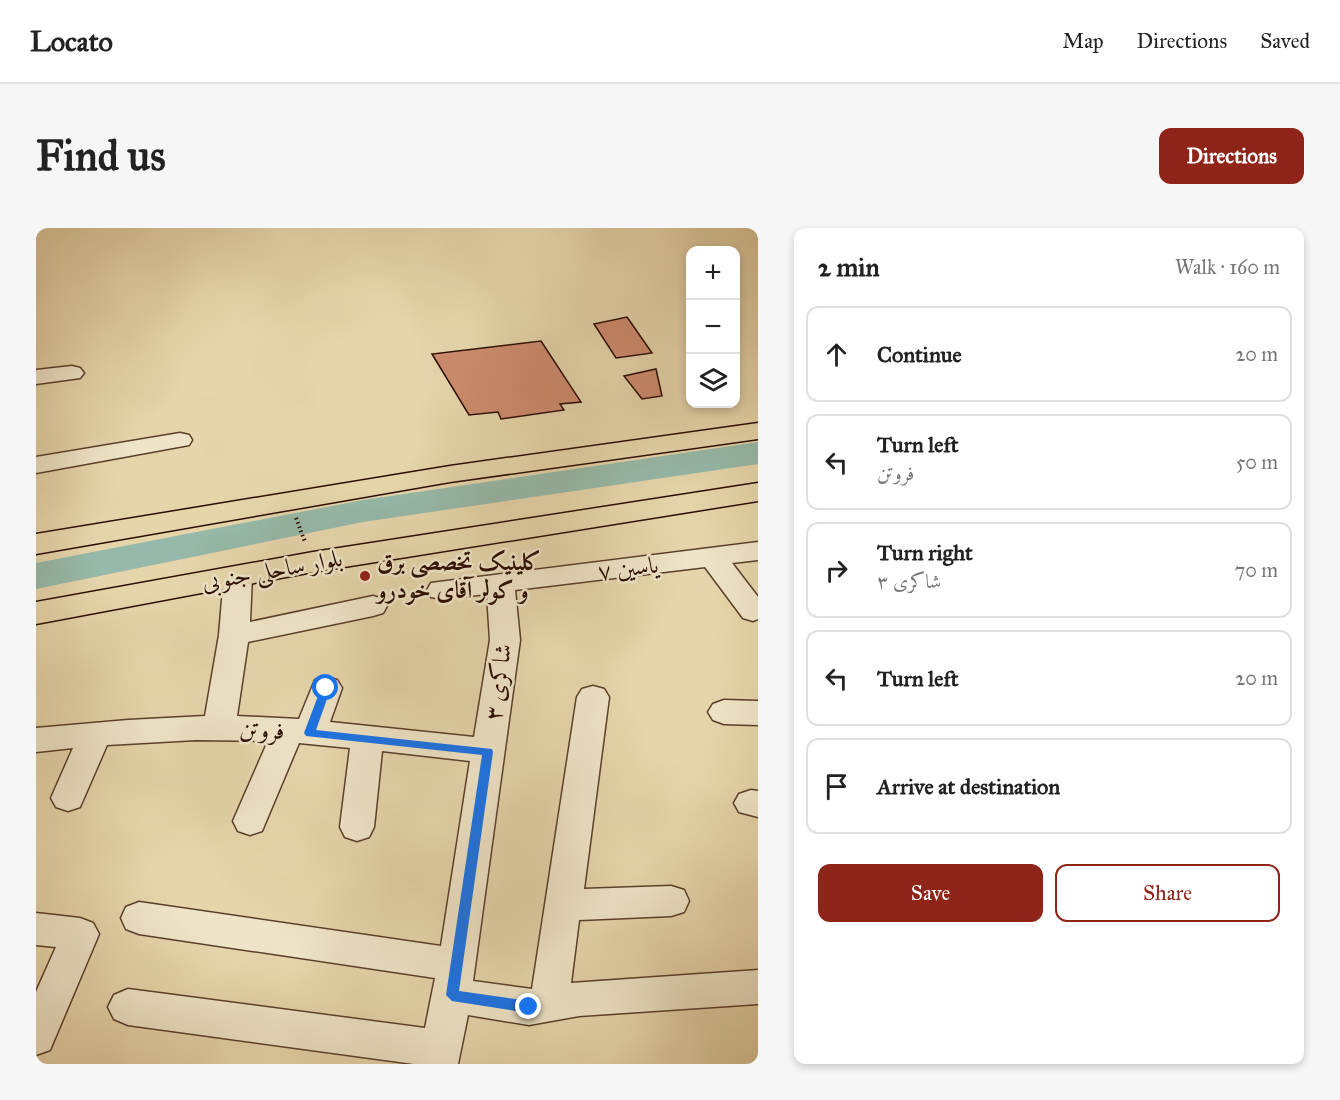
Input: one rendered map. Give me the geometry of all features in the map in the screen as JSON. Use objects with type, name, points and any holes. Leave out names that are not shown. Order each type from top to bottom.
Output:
[{"type":"main road","points":[[36,544],[450,474],[758,431]]},
{"type":"main road","name":"بلوار ساحلی جنوبی","points":[[36,613],[313,562],[758,492]]},
{"type":"street","points":[[36,377],[72,373]]},
{"type":"street","points":[[36,465],[180,440]]},
{"type":"street","name":"یاسین ۷","points":[[441,591],[758,551]]},
{"type":"street","points":[[712,557],[753,611]]},
{"type":"street","points":[[219,728],[234,635],[238,576]]},
{"type":"street","name":"شاکری ۳","points":[[439,1057],[455,980],[505,640],[503,601],[499,584]]},
{"type":"street","points":[[234,635],[373,606]]},
{"type":"street","points":[[250,821],[326,688]]},
{"type":"street","points":[[549,1004],[593,697]]},
{"type":"street","points":[[724,712],[758,714]]},
{"type":"street","name":"فروتن","points":[[36,740],[96,734],[219,728],[367,738],[488,752]]},
{"type":"street","points":[[68,798],[96,734]]},
{"type":"street","points":[[357,827],[367,738]]},
{"type":"street","points":[[563,904],[671,901]]},
{"type":"street","points":[[139,918],[455,980],[529,1007],[579,999],[758,987]]},
{"type":"street","points":[[36,929],[80,934],[37,1032]]},
{"type":"street","points":[[128,1007],[439,1057]]},
{"type":"path","points":[[289,500],[313,562]]},
{"type":"building","points":[[627,317],[652,353],[616,358],[594,324]]},
{"type":"building","points":[[541,341],[581,402],[560,404],[564,410],[501,419],[498,412],[469,415],[432,354]]},
{"type":"building","points":[[656,369],[662,396],[642,399],[624,376]]},
{"type":"waterway","points":[[36,576],[363,511],[758,453]]},
{"type":"place","name":"کلینیک تخصصی برق و کولر آقای خودرو","points":[[365,576]]},
{"type":"route","points":[[326,688],[310,733],[488,752],[452,995],[529,1007]]}]
